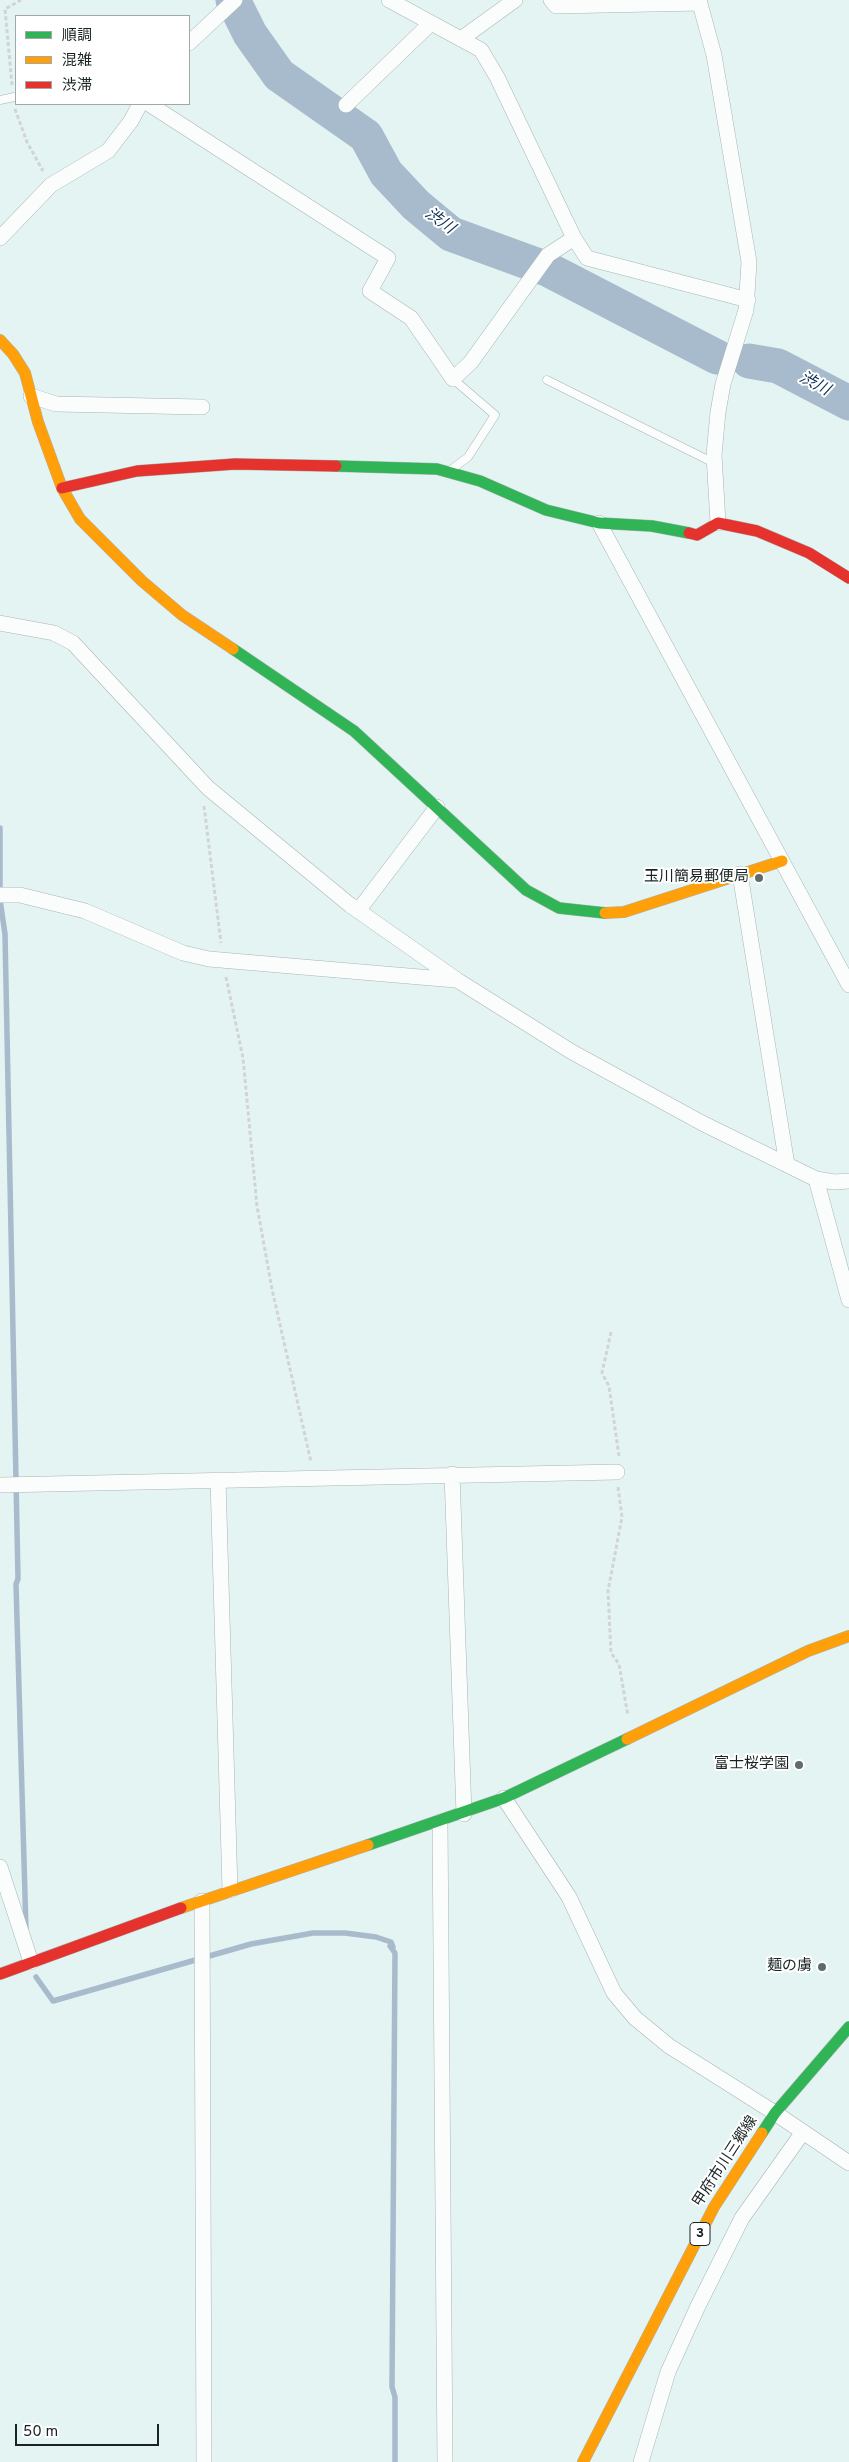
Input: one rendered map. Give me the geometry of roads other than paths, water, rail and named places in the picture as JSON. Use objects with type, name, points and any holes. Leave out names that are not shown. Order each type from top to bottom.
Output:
[{"type":"street","points":[[190,42],[235,0]]},
{"type":"street","points":[[389,0],[481,50],[497,77],[574,238],[587,258],[748,300]]},
{"type":"street","points":[[461,39],[515,0]]},
{"type":"street","points":[[551,0],[556,6],[699,2],[714,55],[750,262],[748,300],[723,384],[718,412],[714,462],[718,522]]},
{"type":"street","points":[[346,105],[431,23]]},
{"type":"street","points":[[0,238],[51,185],[108,151],[131,121],[139,105]]},
{"type":"street","points":[[151,105],[388,258],[370,291],[411,318],[453,379],[471,362],[548,255],[574,238]]},
{"type":"street","points":[[0,340],[13,354],[25,373],[38,422],[62,488],[80,519],[142,581],[175,609],[354,731],[526,890],[559,908],[596,913],[624,912],[782,861]]},
{"type":"street","points":[[31,396],[56,404],[202,407]]},
{"type":"street","points":[[62,488],[137,471],[235,464],[438,469],[480,481],[546,510],[599,523],[652,526],[696,535],[718,522],[757,531],[809,553],[849,578]]},
{"type":"street","points":[[599,523],[849,985]]},
{"type":"street","points":[[0,623],[54,634],[74,643],[208,788],[358,911],[457,980],[572,1052],[702,1123],[816,1179],[834,1182],[849,1181]]},
{"type":"street","points":[[358,911],[437,808]]},
{"type":"street","points":[[740,874],[787,1164]]},
{"type":"street","points":[[0,895],[20,895],[56,902],[86,911],[183,953],[223,960],[457,980]]},
{"type":"street","points":[[816,1179],[849,1300]]},
{"type":"street","points":[[0,1485],[617,1472]]},
{"type":"street","points":[[452,1474],[464,1814]]},
{"type":"street","points":[[218,1480],[230,1890]]},
{"type":"street","points":[[0,1974],[230,1890],[464,1814],[504,1798],[632,1737],[808,1650],[849,1636]]},
{"type":"street","points":[[504,1798],[569,1897],[614,1993],[635,2018],[668,2046],[775,2113],[849,2163]]},
{"type":"street","points":[[440,1822],[445,2462]]},
{"type":"street","points":[[0,1867],[31,1962]]},
{"type":"street","points":[[202,1901],[204,2462]]},
{"type":"street","name":"甲府市川三郷線","points":[[584,2462],[714,2207],[775,2113],[849,2028]]},
{"type":"street","points":[[641,2462],[668,2372],[698,2306],[742,2218],[804,2132]]},
{"type":"lane","points":[[0,100],[14,97]]},
{"type":"lane","points":[[448,472],[468,458],[495,416],[453,379]]},
{"type":"lane","points":[[547,380],[714,462]]},
{"type":"waterway","name":"渋川","points":[[233,0],[250,34],[279,75],[366,136],[386,173],[416,205],[451,234],[547,269],[717,357]]},
{"type":"waterway","name":"渋川","points":[[749,361],[778,366],[849,403]]},
{"type":"waterway","points":[[0,828],[0,900],[5,934],[18,1579],[16,1584],[26,1930]]},
{"type":"waterway","points":[[36,1977],[53,2001],[251,1944],[313,1933],[345,1933],[376,1937],[391,1942],[393,1947],[390,1946],[395,1953],[392,2387],[395,2397],[395,2462]]},
{"type":"place","name":"玉川簡易郵便局","points":[[759,878]]},
{"type":"place","name":"富士桜学園","points":[[799,1765]]},
{"type":"place","name":"麺の虜","points":[[822,1967]]}]
